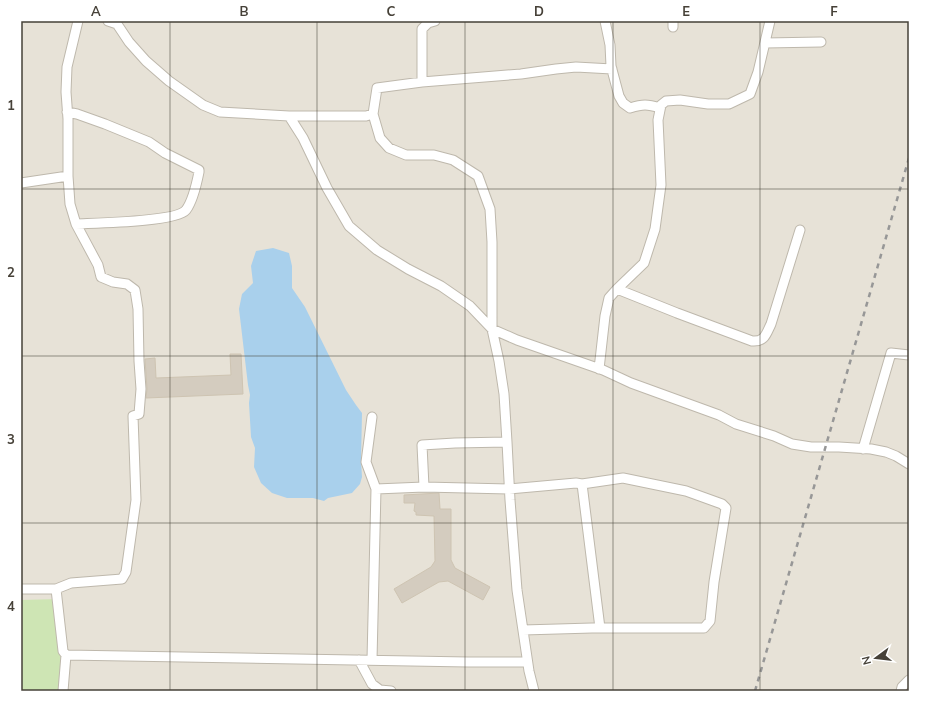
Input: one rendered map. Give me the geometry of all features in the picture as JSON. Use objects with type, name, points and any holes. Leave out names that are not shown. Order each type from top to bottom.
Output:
[{"type":"street","points":[[21,589],[56,589],[71,583],[122,579],[126,572],[136,500],[133,416],[139,414],[141,389],[138,309],[135,290],[127,284],[113,282],[101,277],[98,265],[76,224],[70,204],[68,176],[68,112],[66,92],[67,67],[78,21]]},
{"type":"street","points":[[422,82],[422,29],[428,23],[435,21]]},
{"type":"street","points":[[605,21],[610,46],[612,69],[619,96],[623,103],[630,108],[649,104],[660,108]]},
{"type":"street","points":[[599,369],[605,316],[610,298],[617,289],[644,263],[655,229],[661,185],[658,120],[661,104],[666,101],[680,100],[708,104],[729,104],[750,94],[758,72],[770,21]]},
{"type":"street","points":[[115,22],[129,42],[146,61],[169,81],[203,105],[220,112],[289,116],[366,116],[373,114]]},
{"type":"street","points":[[765,43],[821,42]]},
{"type":"street","points":[[534,691],[527,662],[518,590],[509,489],[503,388],[492,328],[492,242],[490,209],[478,176],[452,160],[434,156],[406,155],[389,148],[380,138],[373,114],[377,88],[422,82],[521,74],[576,67],[612,69]]},
{"type":"street","points":[[68,112],[99,122],[149,142],[165,153],[198,170],[199,172],[191,198],[186,209],[182,213],[169,217],[122,222],[76,224]]},
{"type":"street","points":[[289,116],[303,138],[327,188],[349,226],[378,250],[441,286],[470,306],[492,328],[517,340],[599,369],[631,383],[719,415],[736,424],[774,436],[792,444],[811,447],[839,447],[886,452],[909,464]]},
{"type":"street","points":[[21,182],[68,176]]},
{"type":"street","points":[[617,289],[752,341],[759,341],[763,339],[771,324],[800,230]]},
{"type":"street","points":[[863,449],[891,353],[909,355]]},
{"type":"street","points":[[372,417],[366,462],[376,489],[372,660]]},
{"type":"street","points":[[424,487],[422,445],[507,442]]},
{"type":"street","points":[[376,489],[424,487],[509,489],[576,483],[582,484],[623,478],[686,491],[722,504],[726,508],[714,582],[710,621],[704,628],[523,630]]},
{"type":"street","points":[[582,484],[600,628]]},
{"type":"street","points":[[56,589],[63,651],[66,655],[63,691]]},
{"type":"street","points":[[66,655],[527,662]]},
{"type":"street","points":[[359,660],[372,684],[380,690],[391,691]]},
{"type":"street","points":[[901,691],[902,687],[909,680]]},
{"type":"shaded area","points":[[21,21],[909,21],[909,691],[21,691]]},
{"type":"green space","points":[[59,599],[61,676],[58,691],[21,691],[21,600]]},
{"type":"water","points":[[273,248],[289,253],[292,266],[292,288],[305,307],[346,390],[362,413],[362,477],[360,484],[352,493],[328,498],[324,501],[313,498],[287,498],[272,493],[261,483],[254,467],[255,448],[251,437],[250,395],[239,309],[242,294],[253,283],[251,266],[256,251]]},
{"type":"building","points":[[230,354],[241,354],[243,394],[146,398],[147,389],[145,359],[155,358],[156,378],[231,375]]},
{"type":"building","points":[[439,493],[440,509],[451,509],[451,560],[455,568],[490,587],[483,600],[448,581],[439,582],[402,603],[394,589],[431,567],[435,561],[434,516],[416,515],[416,512],[414,511],[415,503],[404,503],[404,495]]},
{"type":"railway","points":[[755,691],[909,158]]}]
